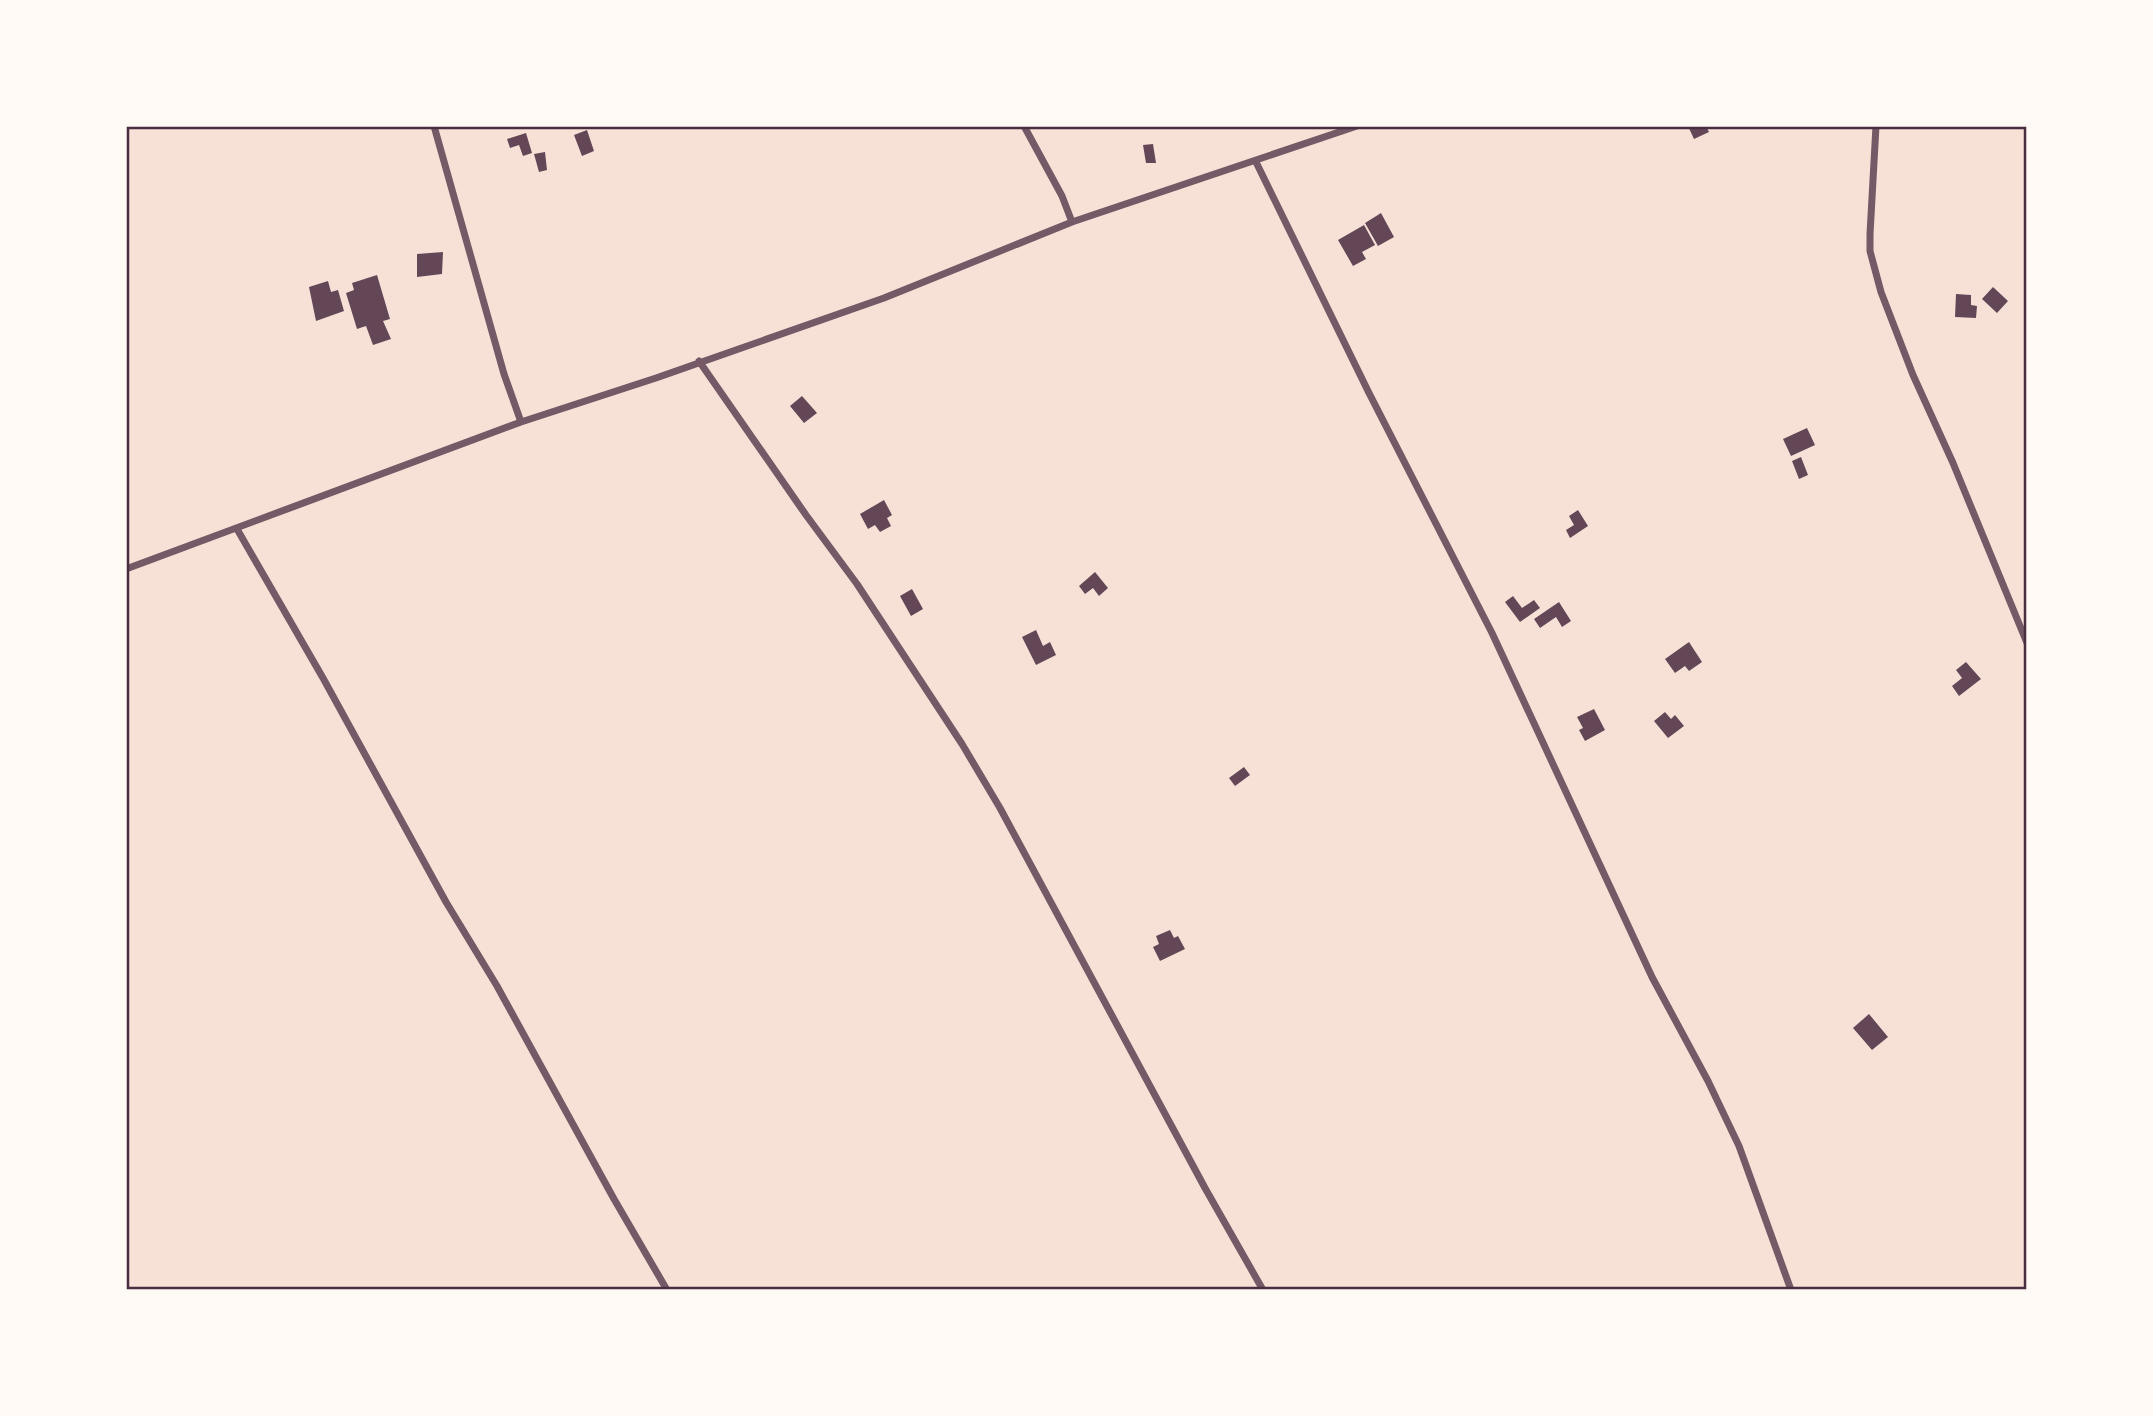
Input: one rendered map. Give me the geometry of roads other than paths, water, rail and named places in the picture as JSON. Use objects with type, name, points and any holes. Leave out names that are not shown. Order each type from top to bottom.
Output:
[{"type":"street","points":[[434,126],[504,374],[521,422]]},
{"type":"street","points":[[1024,126],[1062,196],[1072,222]]},
{"type":"street","points":[[126,569],[237,530],[265,516],[521,422],[884,298],[1072,222],[1357,126]]},
{"type":"street","points":[[1876,126],[1870,234],[1870,251],[1875,271],[1913,375],[1953,463],[2027,643]]},
{"type":"street","points":[[1256,162],[1369,393],[1497,644],[1652,978],[1708,1081],[1739,1146],[1791,1290]]},
{"type":"street","points":[[699,361],[870,603],[962,744],[1000,808],[1199,1176],[1264,1290]]},
{"type":"street","points":[[237,530],[667,1290]]}]
